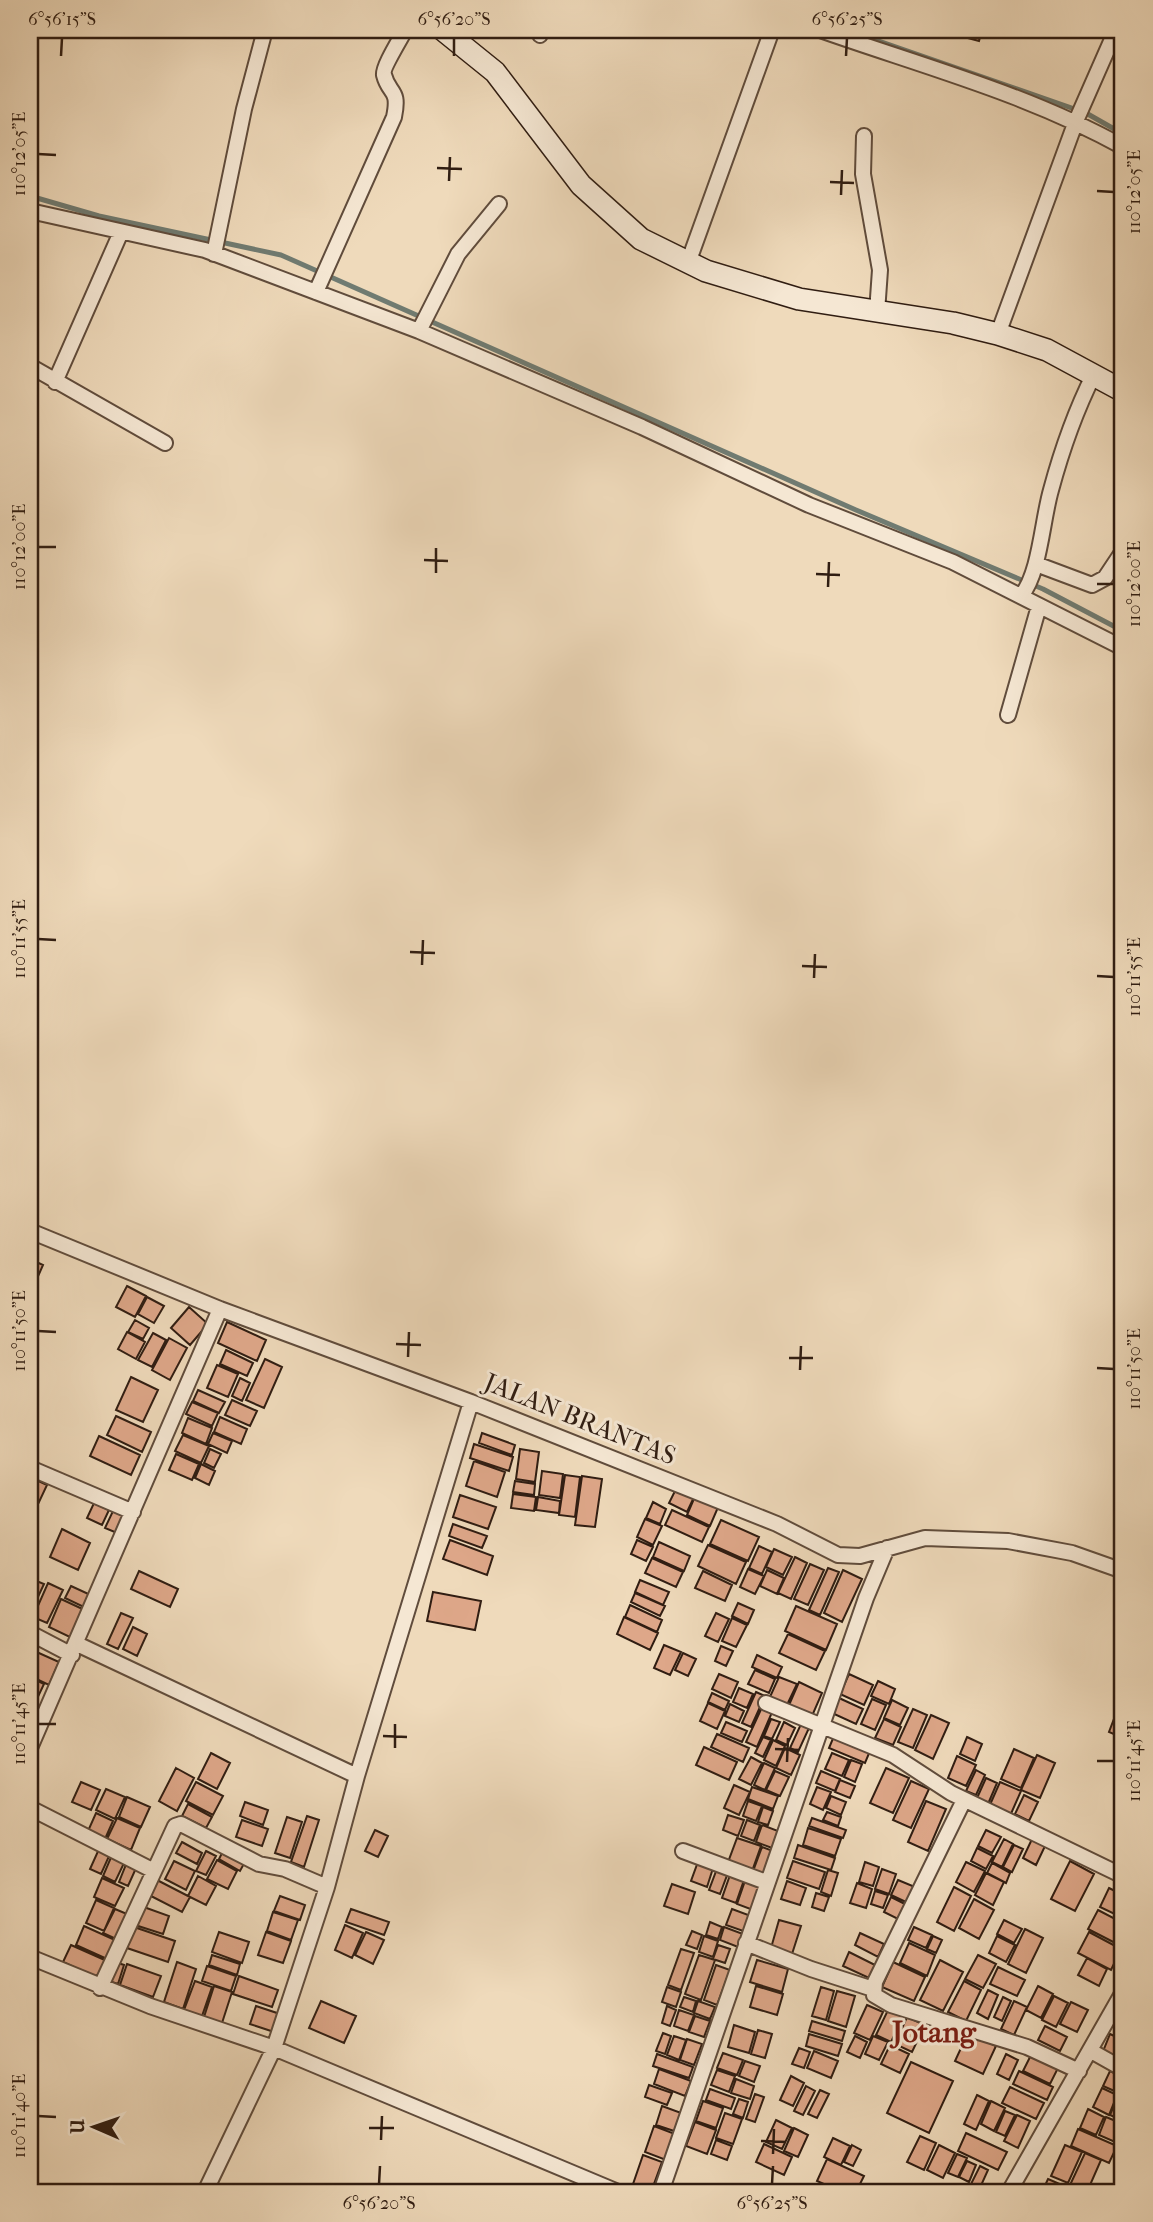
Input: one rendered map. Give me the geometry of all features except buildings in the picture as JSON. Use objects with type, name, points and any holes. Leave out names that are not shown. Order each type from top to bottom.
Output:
[{"type":"main road","points":[[443,30],[495,72],[581,185],[641,239],[706,271],[799,299],[953,323],[998,334],[1047,350],[1123,391]]},
{"type":"street","points":[[216,245],[244,109],[265,30]]},
{"type":"street","points":[[319,286],[394,117],[395,92],[384,76],[384,68],[405,30]]},
{"type":"street","points":[[688,263],[772,30]]},
{"type":"street","points":[[820,30],[1012,95],[1079,114],[1123,147]]},
{"type":"street","points":[[998,334],[1079,114],[1116,30]]},
{"type":"street","points":[[864,136],[863,174],[880,270],[877,312]]},
{"type":"street","points":[[424,323],[458,254],[499,204]]},
{"type":"street","points":[[30,211],[121,232],[216,245],[319,286],[424,323],[809,505],[1024,593],[1039,606],[1123,648]]},
{"type":"street","points":[[55,382],[121,232]]},
{"type":"street","points":[[30,366],[165,443]]},
{"type":"street","points":[[1024,593],[1035,569],[1051,491],[1070,423],[1094,374]]},
{"type":"street","points":[[1035,569],[1092,585],[1105,578],[1123,551]]},
{"type":"street","points":[[1008,715],[1039,606]]},
{"type":"street","name":"JALAN BRANTAS","points":[[30,1231],[220,1309],[471,1402],[777,1524],[838,1555],[860,1556],[925,1538],[1008,1541],[1072,1553],[1123,1571]]},
{"type":"street","points":[[30,1748],[220,1309]]},
{"type":"street","points":[[205,2192],[274,2048],[327,1887],[357,1776],[471,1402]]},
{"type":"street","points":[[30,1468],[133,1512]]},
{"type":"street","points":[[661,2192],[766,1882],[866,1598],[887,1548]]},
{"type":"street","points":[[30,1633],[74,1649],[357,1776]]},
{"type":"street","points":[[766,1703],[893,1755],[964,1800],[1123,1876]]},
{"type":"street","points":[[964,1800],[873,1989],[877,1999],[1027,2047],[1079,2071]]},
{"type":"street","points":[[30,1808],[152,1870]]},
{"type":"street","points":[[100,1988],[174,1826],[181,1824],[259,1864],[285,1869],[327,1887]]},
{"type":"street","points":[[683,1851],[766,1882]]},
{"type":"street","points":[[746,1942],[811,1969],[873,1989]]},
{"type":"street","points":[[30,1956],[100,1988],[274,2048],[618,2192]]},
{"type":"street","points":[[1009,2192],[1123,1992]]},
{"type":"street","points":[[1091,2051],[1123,2069]]},
{"type":"waterway","points":[[847,30],[1086,113],[1123,134]]},
{"type":"waterway","points":[[30,196],[99,216],[281,255],[856,510],[1043,589],[1123,631]]},
{"type":"district","name":"Jotang","points":[[934,2032]]}]
